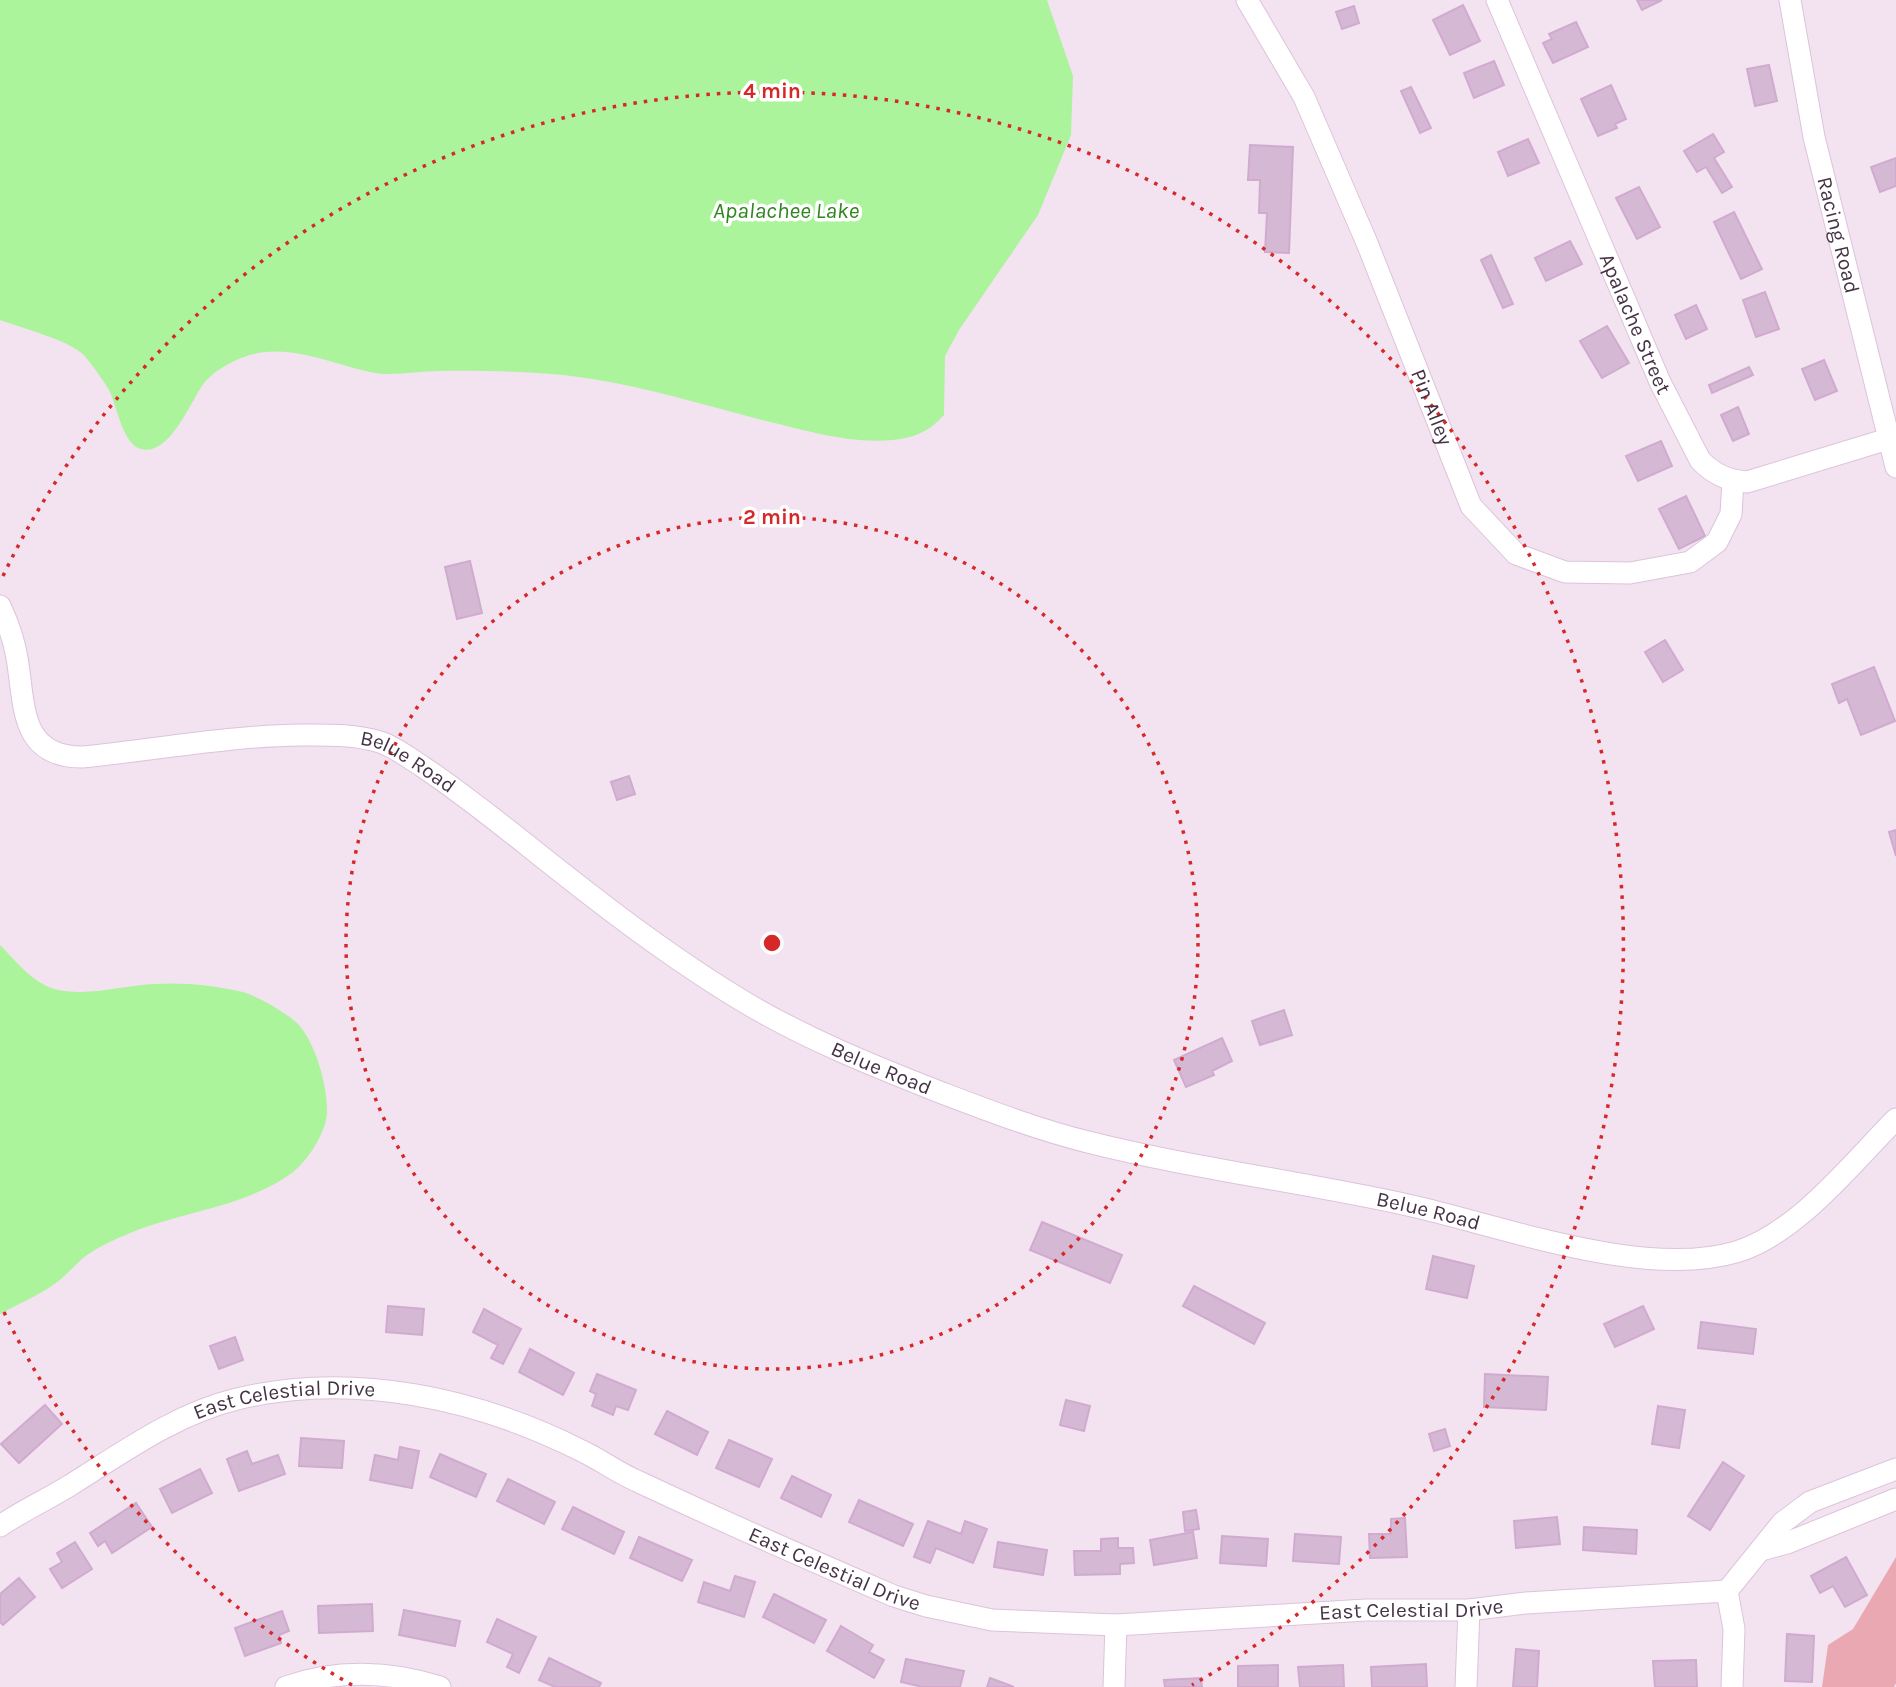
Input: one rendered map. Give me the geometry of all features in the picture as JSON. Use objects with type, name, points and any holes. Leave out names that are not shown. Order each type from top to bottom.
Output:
[{"type":"street","name":"Pin Alley","points":[[1247,0],[1304,97],[1367,243],[1471,506],[1516,554],[1565,572],[1630,573],[1690,562],[1717,542],[1731,514],[1733,481]]},
{"type":"street","name":"Racing Road","points":[[1790,0],[1814,137],[1896,467]]},
{"type":"street","name":"Apalache Street","points":[[1501,1],[1660,382],[1700,460],[1709,470],[1733,481]]},
{"type":"street","points":[[1733,481],[1746,482],[1888,439]]},
{"type":"street","name":"Belue Road","points":[[0,607],[14,645],[27,722],[37,740],[52,752],[82,757],[248,737],[326,734],[368,739],[388,745],[462,795],[674,956],[746,1002],[854,1058],[1000,1116],[1070,1138],[1169,1161],[1356,1194],[1608,1253],[1675,1258],[1719,1256],[1740,1251],[1775,1233],[1806,1210],[1896,1119]]},
{"type":"street","name":"East Celestial Drive","points":[[0,1526],[148,1437],[205,1409],[267,1393],[339,1388],[412,1394],[470,1408],[526,1426],[581,1450],[633,1479],[894,1596],[926,1606],[992,1620],[1115,1625],[1366,1610],[1469,1610],[1526,1603],[1727,1591]]},
{"type":"street","points":[[1731,1687],[1734,1629],[1727,1591],[1737,1577],[1782,1523],[1810,1503],[1896,1469]]},
{"type":"street","points":[[1762,1550],[1787,1543],[1896,1499]]},
{"type":"street","points":[[1466,1687],[1469,1610]]},
{"type":"street","points":[[1114,1687],[1115,1625]]},
{"type":"street","points":[[286,1687],[328,1676],[351,1674],[397,1677],[440,1687]]},
{"type":"shaded area","points":[[1896,1557],[1894,1687],[1822,1687],[1828,1645],[1853,1629]]},
{"type":"water","name":"Apalachee Lake","points":[[0,0],[1047,0],[1073,76],[1071,135],[1038,215],[959,330],[945,356],[944,415],[915,435],[877,441],[829,436],[660,393],[579,377],[481,371],[383,374],[310,356],[277,352],[244,357],[217,371],[204,383],[170,436],[152,449],[141,449],[129,440],[109,390],[84,355],[57,340],[0,320]]},
{"type":"water","points":[[0,945],[33,978],[58,990],[82,992],[153,984],[198,985],[243,992],[279,1010],[304,1032],[323,1079],[327,1103],[326,1121],[314,1147],[295,1170],[271,1186],[232,1202],[150,1226],[112,1241],[83,1258],[53,1285],[0,1314]]},
{"type":"building","points":[[1637,0],[1662,0],[1642,10]]},
{"type":"building","points":[[1463,5],[1480,41],[1450,55],[1433,20]]},
{"type":"building","points":[[1354,6],[1359,23],[1342,29],[1336,12]]},
{"type":"building","points":[[1576,22],[1588,47],[1553,63],[1543,43],[1552,39],[1549,34]]},
{"type":"building","points":[[1494,61],[1504,85],[1474,98],[1464,73]]},
{"type":"building","points":[[1769,65],[1777,101],[1755,106],[1747,69]]},
{"type":"building","points":[[1611,85],[1626,119],[1615,124],[1617,128],[1598,136],[1581,99]]},
{"type":"building","points":[[1411,87],[1431,128],[1420,133],[1401,91]]},
{"type":"building","points":[[1713,134],[1724,152],[1714,158],[1732,187],[1722,193],[1706,167],[1697,172],[1684,151]]},
{"type":"building","points":[[1528,139],[1539,163],[1508,176],[1498,152]]},
{"type":"building","points":[[1250,145],[1293,147],[1289,253],[1265,252],[1267,213],[1259,213],[1260,180],[1248,180]]},
{"type":"building","points":[[1896,158],[1896,186],[1880,192],[1871,167]]},
{"type":"building","points":[[1639,187],[1660,227],[1637,239],[1616,198]]},
{"type":"building","points":[[1734,212],[1762,269],[1741,279],[1714,222]]},
{"type":"building","points":[[1570,241],[1582,264],[1546,281],[1535,258]]},
{"type":"building","points":[[1491,255],[1513,304],[1503,308],[1481,260]]},
{"type":"building","points":[[1765,292],[1779,329],[1756,337],[1743,300]]},
{"type":"building","points":[[1696,305],[1707,329],[1686,339],[1675,315]]},
{"type":"building","points":[[1607,326],[1629,363],[1602,378],[1580,341]]},
{"type":"building","points":[[1824,360],[1837,391],[1815,400],[1802,369]]},
{"type":"building","points":[[1749,367],[1753,375],[1712,393],[1709,385]]},
{"type":"building","points":[[1738,407],[1749,434],[1733,441],[1721,415]]},
{"type":"building","points":[[1661,441],[1672,466],[1638,481],[1626,456]]},
{"type":"building","points":[[1686,496],[1705,536],[1679,549],[1659,509]]},
{"type":"building","points":[[470,561],[482,613],[457,619],[445,567]]},
{"type":"building","points":[[1665,640],[1683,670],[1663,682],[1645,652]]},
{"type":"building","points":[[1874,667],[1895,721],[1861,735],[1847,699],[1839,703],[1832,684]]},
{"type":"building","points":[[629,776],[635,794],[617,800],[611,782]]},
{"type":"building","points":[[1896,830],[1896,856],[1889,832]]},
{"type":"building","points":[[1284,1010],[1292,1035],[1260,1045],[1252,1021]]},
{"type":"building","points":[[1222,1038],[1232,1061],[1212,1071],[1214,1075],[1186,1087],[1174,1060]]},
{"type":"building","points":[[1042,1222],[1122,1255],[1110,1283],[1030,1250]]},
{"type":"building","points":[[1433,1256],[1474,1266],[1467,1298],[1426,1289]]},
{"type":"building","points":[[1194,1286],[1265,1323],[1254,1344],[1183,1306]]},
{"type":"building","points":[[388,1306],[424,1309],[422,1335],[386,1332]]},
{"type":"building","points":[[1643,1306],[1654,1329],[1615,1347],[1604,1324]]},
{"type":"building","points":[[484,1309],[521,1329],[503,1364],[491,1358],[498,1345],[473,1332]]},
{"type":"building","points":[[1701,1322],[1756,1329],[1753,1354],[1698,1348]]},
{"type":"building","points":[[235,1337],[243,1360],[219,1369],[210,1346]]},
{"type":"building","points":[[530,1349],[574,1373],[563,1395],[519,1372]]},
{"type":"building","points":[[597,1374],[636,1390],[628,1410],[616,1406],[613,1415],[592,1406],[596,1394],[590,1391]]},
{"type":"building","points":[[1485,1374],[1548,1377],[1546,1410],[1484,1407]]},
{"type":"building","points":[[1066,1400],[1090,1406],[1084,1431],[1060,1425]]},
{"type":"building","points":[[45,1405],[62,1424],[19,1463],[1,1444]]},
{"type":"building","points":[[1658,1406],[1685,1410],[1679,1448],[1652,1444]]},
{"type":"building","points":[[667,1411],[708,1432],[697,1455],[655,1434]]},
{"type":"building","points":[[1445,1429],[1450,1446],[1434,1451],[1429,1434]]},
{"type":"building","points":[[301,1438],[344,1441],[342,1468],[299,1466]]},
{"type":"building","points":[[729,1440],[772,1459],[759,1487],[716,1468]]},
{"type":"building","points":[[400,1447],[419,1451],[412,1488],[370,1480],[375,1455],[398,1460]]},
{"type":"building","points":[[247,1451],[252,1464],[278,1455],[285,1474],[239,1491],[227,1459]]},
{"type":"building","points":[[440,1454],[486,1474],[476,1497],[430,1477]]},
{"type":"building","points":[[1723,1462],[1744,1476],[1710,1530],[1688,1516]]},
{"type":"building","points":[[200,1469],[212,1493],[172,1513],[160,1489]]},
{"type":"building","points":[[792,1476],[831,1495],[821,1517],[781,1498]]},
{"type":"building","points":[[508,1479],[555,1502],[544,1524],[497,1501]]},
{"type":"building","points":[[859,1500],[913,1524],[903,1546],[849,1522]]},
{"type":"building","points":[[136,1503],[152,1527],[112,1553],[105,1541],[98,1546],[90,1533]]},
{"type":"building","points":[[573,1507],[624,1532],[614,1554],[562,1529]]},
{"type":"building","points":[[1196,1510],[1199,1529],[1185,1531],[1183,1512]]},
{"type":"building","points":[[1557,1517],[1560,1544],[1516,1548],[1514,1521]]},
{"type":"building","points":[[1405,1518],[1407,1557],[1370,1558],[1369,1534],[1391,1534],[1391,1519]]},
{"type":"building","points":[[928,1521],[961,1534],[965,1521],[987,1529],[973,1563],[936,1548],[930,1563],[914,1557]]},
{"type":"building","points":[[1584,1527],[1637,1530],[1636,1554],[1583,1550]]},
{"type":"building","points":[[1193,1532],[1197,1558],[1154,1565],[1150,1540]]},
{"type":"building","points":[[1295,1534],[1341,1537],[1339,1564],[1293,1561]]},
{"type":"building","points":[[1222,1536],[1268,1539],[1266,1566],[1220,1563]]},
{"type":"building","points":[[639,1537],[692,1560],[682,1581],[630,1558]]},
{"type":"building","points":[[1118,1538],[1118,1548],[1133,1548],[1134,1563],[1120,1564],[1120,1574],[1075,1575],[1074,1551],[1101,1551],[1101,1539]]},
{"type":"building","points":[[75,1542],[92,1569],[62,1588],[50,1569],[62,1562],[57,1553]]},
{"type":"building","points":[[998,1542],[1047,1550],[1043,1575],[994,1567]]},
{"type":"building","points":[[1846,1557],[1867,1595],[1845,1607],[1833,1586],[1820,1593],[1811,1576]]},
{"type":"building","points":[[735,1576],[755,1582],[744,1617],[698,1602],[704,1582],[730,1591]]},
{"type":"building","points":[[19,1578],[35,1597],[3,1625],[0,1622],[0,1594]]},
{"type":"building","points":[[774,1594],[826,1620],[814,1643],[763,1617]]},
{"type":"building","points":[[372,1604],[373,1631],[319,1633],[318,1606]]},
{"type":"building","points":[[404,1610],[460,1621],[455,1646],[399,1635]]},
{"type":"building","points":[[282,1611],[289,1631],[279,1635],[281,1643],[245,1656],[235,1628]]},
{"type":"building","points":[[497,1619],[536,1637],[519,1673],[507,1667],[513,1654],[487,1642]]},
{"type":"building","points":[[841,1626],[873,1645],[869,1652],[884,1660],[874,1678],[827,1651]]},
{"type":"building","points":[[1787,1634],[1814,1636],[1812,1682],[1785,1681]]},
{"type":"building","points":[[1516,1649],[1539,1651],[1537,1687],[1513,1687]]},
{"type":"building","points":[[549,1658],[601,1683],[599,1687],[555,1687],[539,1680]]},
{"type":"building","points":[[906,1659],[964,1671],[960,1687],[923,1687],[901,1682]]},
{"type":"building","points":[[1696,1660],[1697,1687],[1655,1687],[1653,1661]]},
{"type":"building","points":[[1426,1664],[1427,1687],[1372,1687],[1371,1667]]},
{"type":"building","points":[[1278,1665],[1278,1687],[1238,1687],[1238,1666]]},
{"type":"building","points":[[1343,1665],[1344,1687],[1300,1687],[1298,1667]]},
{"type":"building","points":[[990,1678],[1014,1687],[987,1687]]},
{"type":"building","points":[[1201,1678],[1202,1687],[1165,1687],[1164,1680]]}]
